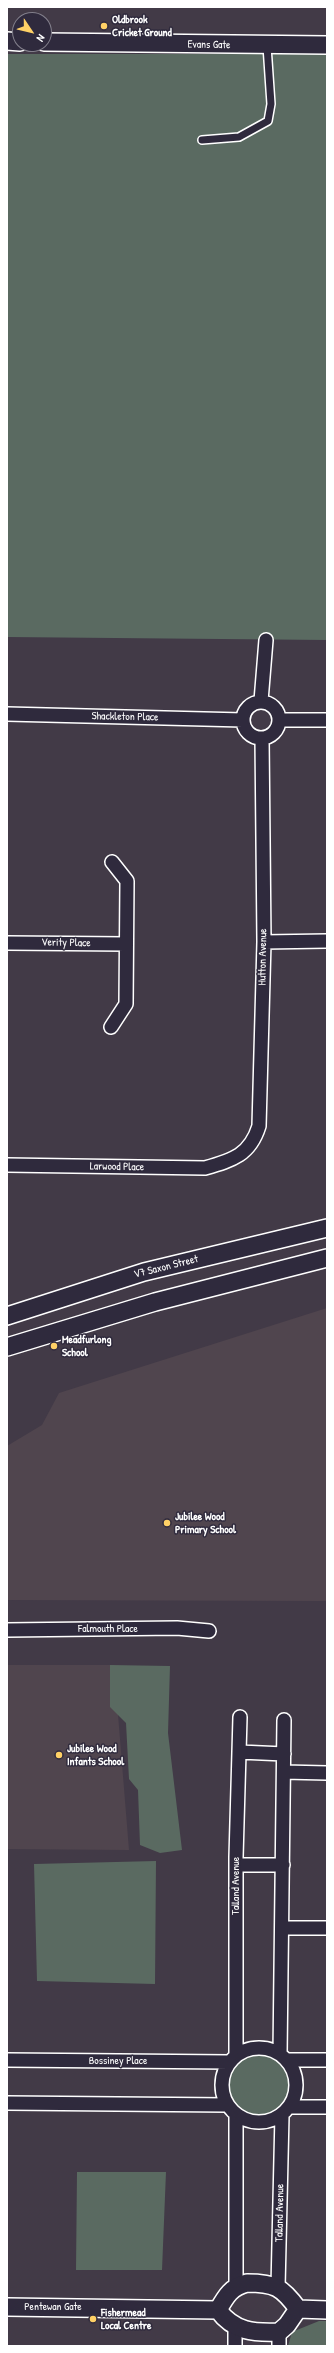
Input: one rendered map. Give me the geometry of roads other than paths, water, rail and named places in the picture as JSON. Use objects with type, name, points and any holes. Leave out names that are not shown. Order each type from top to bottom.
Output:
[{"type":"street","name":"Evans Gate","points":[[52,42],[268,46],[327,45]]},
{"type":"street","points":[[261,701],[266,640]]},
{"type":"street","points":[[261,701],[275,708],[279,720],[274,732],[262,738],[248,733],[243,720],[248,707],[261,701]]},
{"type":"street","name":"Shackleton Place","points":[[7,714],[243,720]]},
{"type":"street","points":[[279,720],[327,720]]},
{"type":"street","name":"Hutton Avenue","points":[[226,1162],[245,1151],[255,1140],[259,1126],[264,942],[262,738]]},
{"type":"street","points":[[111,1027],[126,1004],[127,881],[112,862]]},
{"type":"street","points":[[264,942],[327,941]]},
{"type":"street","name":"Verity Place","points":[[7,943],[126,944]]},
{"type":"street","name":"Larwood Place","points":[[7,1165],[205,1168],[226,1162]]},
{"type":"street","name":"V7 Saxon Street","points":[[7,1316],[144,1272],[327,1228]]},
{"type":"street","points":[[7,1347],[155,1302],[327,1258]]},
{"type":"street","name":"Falmouth Place","points":[[7,1630],[177,1628],[209,1631]]},
{"type":"street","name":"Talland Avenue","points":[[232,2059],[240,1718]]},
{"type":"street","points":[[284,1720],[282,1928],[284,2057]]},
{"type":"street","points":[[240,1752],[284,1754]]},
{"type":"street","points":[[284,1772],[327,1773]]},
{"type":"street","points":[[236,1865],[283,1865]]},
{"type":"street","points":[[282,1928],[327,1928]]},
{"type":"street","points":[[236,2286],[232,2110],[221,2084],[232,2059],[246,2050],[258,2047],[269,2048],[284,2057],[294,2070],[297,2083],[295,2096],[286,2111]]},
{"type":"street","points":[[284,2057],[327,2060]]},
{"type":"street","name":"Bossiney Place","points":[[7,2060],[232,2059]]},
{"type":"street","points":[[7,2103],[232,2110],[246,2120],[258,2122],[271,2120],[286,2111],[327,2107]]},
{"type":"street","name":"Talland Avenue","points":[[278,2287],[286,2111]]},
{"type":"street","points":[[247,2283],[266,2283],[278,2287],[286,2293],[298,2309],[279,2339],[235,2326],[224,2318],[218,2310],[226,2295],[236,2286],[247,2283]]},
{"type":"street","name":"Pentewan Gate","points":[[7,2307],[218,2310]]},
{"type":"street","points":[[298,2309],[327,2310]]},
{"type":"street","points":[[235,2326],[235,2346]]},
{"type":"lane","points":[[202,140],[239,137],[268,121],[271,104],[268,46]]},
{"type":"place","name":"Oldbrook Cricket Ground","points":[[104,26]]},
{"type":"place","name":"Meadfurlong School","points":[[54,1346]]},
{"type":"place","name":"Jubilee Wood Primary School","points":[[167,1523]]},
{"type":"place","name":"Jubilee Wood Infants School","points":[[59,1755]]},
{"type":"place","name":"Fishermead Local Centre","points":[[93,2319]]}]
